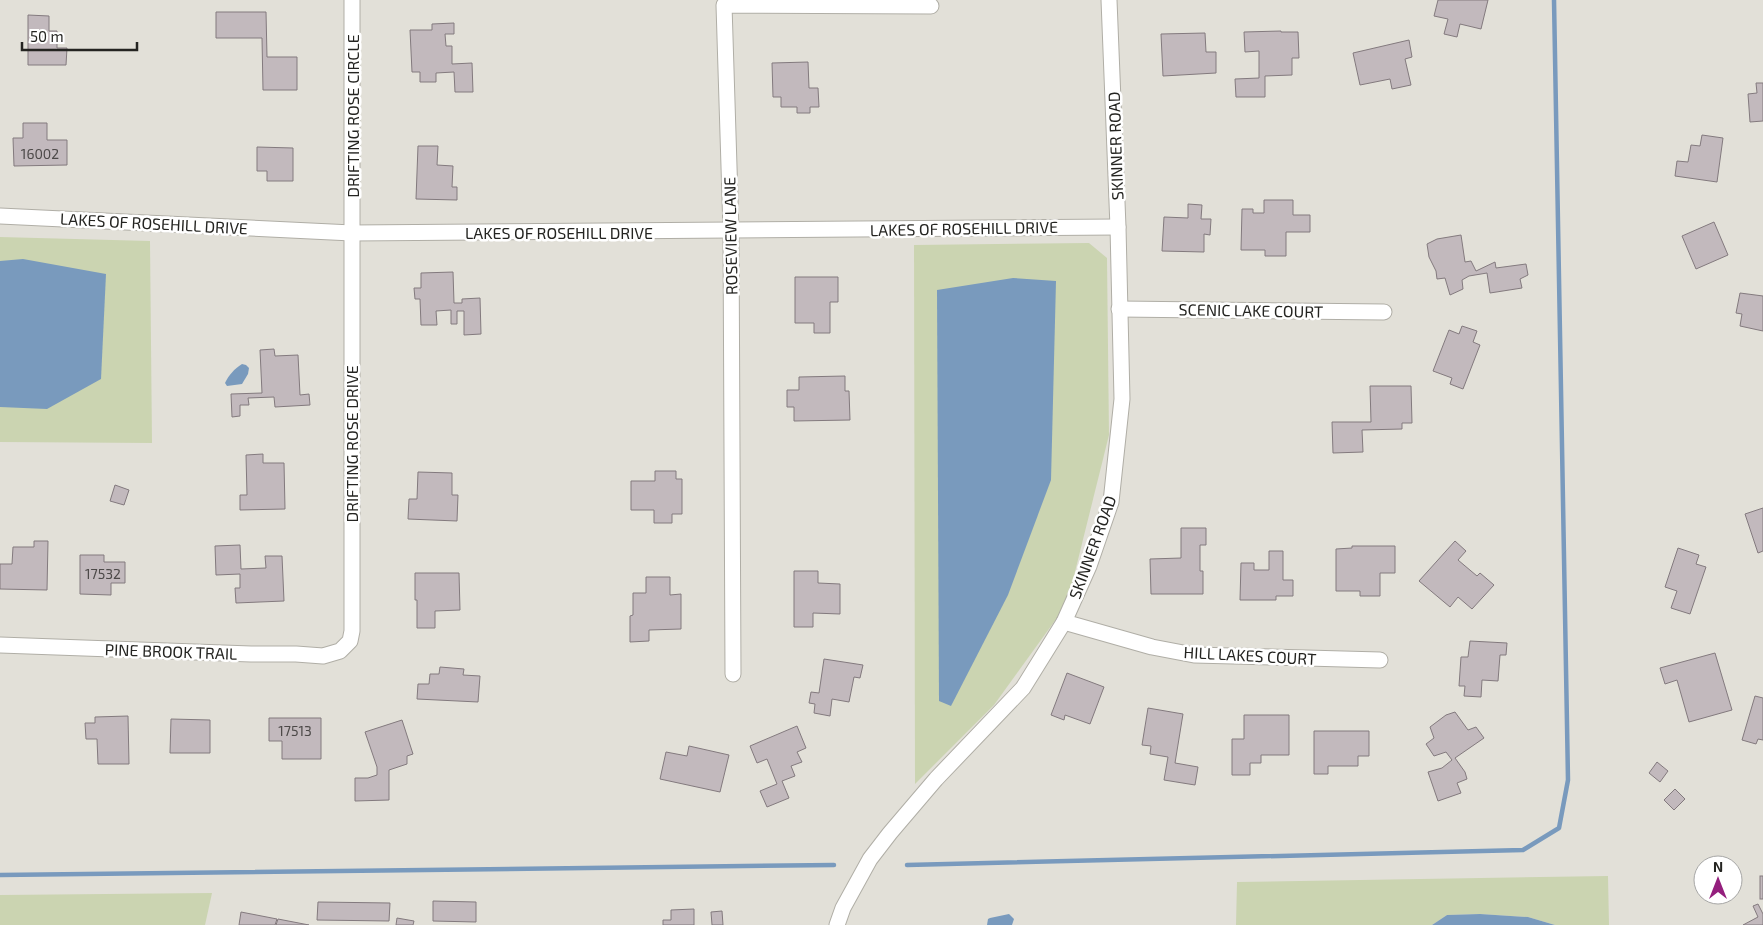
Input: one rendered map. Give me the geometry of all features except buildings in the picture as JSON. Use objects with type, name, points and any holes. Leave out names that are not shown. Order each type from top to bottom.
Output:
[{"type":"street","name":"DRIFTING ROSE CIRCLE","points":[[352,0],[352,233]]},
{"type":"street","name":"SKINNER ROAD","points":[[837,925],[843,908],[870,859],[936,779],[1023,688],[1064,622],[1089,566],[1111,502],[1122,399],[1118,227],[1109,0]]},
{"type":"street","name":"ROSEVIEW LANE","points":[[733,674],[731,231],[724,5],[931,6]]},
{"type":"street","name":"LAKES OF ROSEHILL DRIVE","points":[[0,216],[352,233],[1118,227]]},
{"type":"street","name":"DRIFTING ROSE DRIVE","points":[[340,651],[350,641],[352,631],[352,233]]},
{"type":"street","name":"SCENIC LAKE COURT","points":[[1119,309],[1384,312]]},
{"type":"street","name":"HILL LAKES COURT","points":[[1064,622],[1194,656],[1380,660]]},
{"type":"street","name":"PINE BROOK TRAIL","points":[[0,645],[323,656],[340,651]]},
{"type":"green space","points":[[0,237],[150,241],[152,443],[0,442]]},
{"type":"green space","points":[[1089,243],[1107,258],[1109,435],[1067,604],[994,705],[915,784],[914,245]]},
{"type":"green space","points":[[1608,876],[1609,925],[1555,925],[1528,917],[1480,914],[1447,915],[1432,925],[1236,925],[1237,882]]},
{"type":"green space","points":[[212,893],[205,925],[0,925],[0,895]]},
{"type":"water","points":[[23,259],[106,274],[101,379],[47,409],[0,407],[0,261]]},
{"type":"water","points":[[1013,278],[1056,281],[1051,480],[1008,595],[951,706],[939,701],[937,290]]},
{"type":"water","points":[[242,364],[249,368],[242,384],[227,386],[225,383],[228,377]]},
{"type":"water","points":[[1009,914],[1014,919],[1012,925],[987,925],[990,918]]},
{"type":"water","points":[[1480,914],[1528,917],[1555,925],[1432,925],[1447,915]]},
{"type":"waterway","points":[[907,865],[1523,850],[1559,828],[1568,780],[1554,0]]},
{"type":"waterway","points":[[0,875],[834,865]]}]
